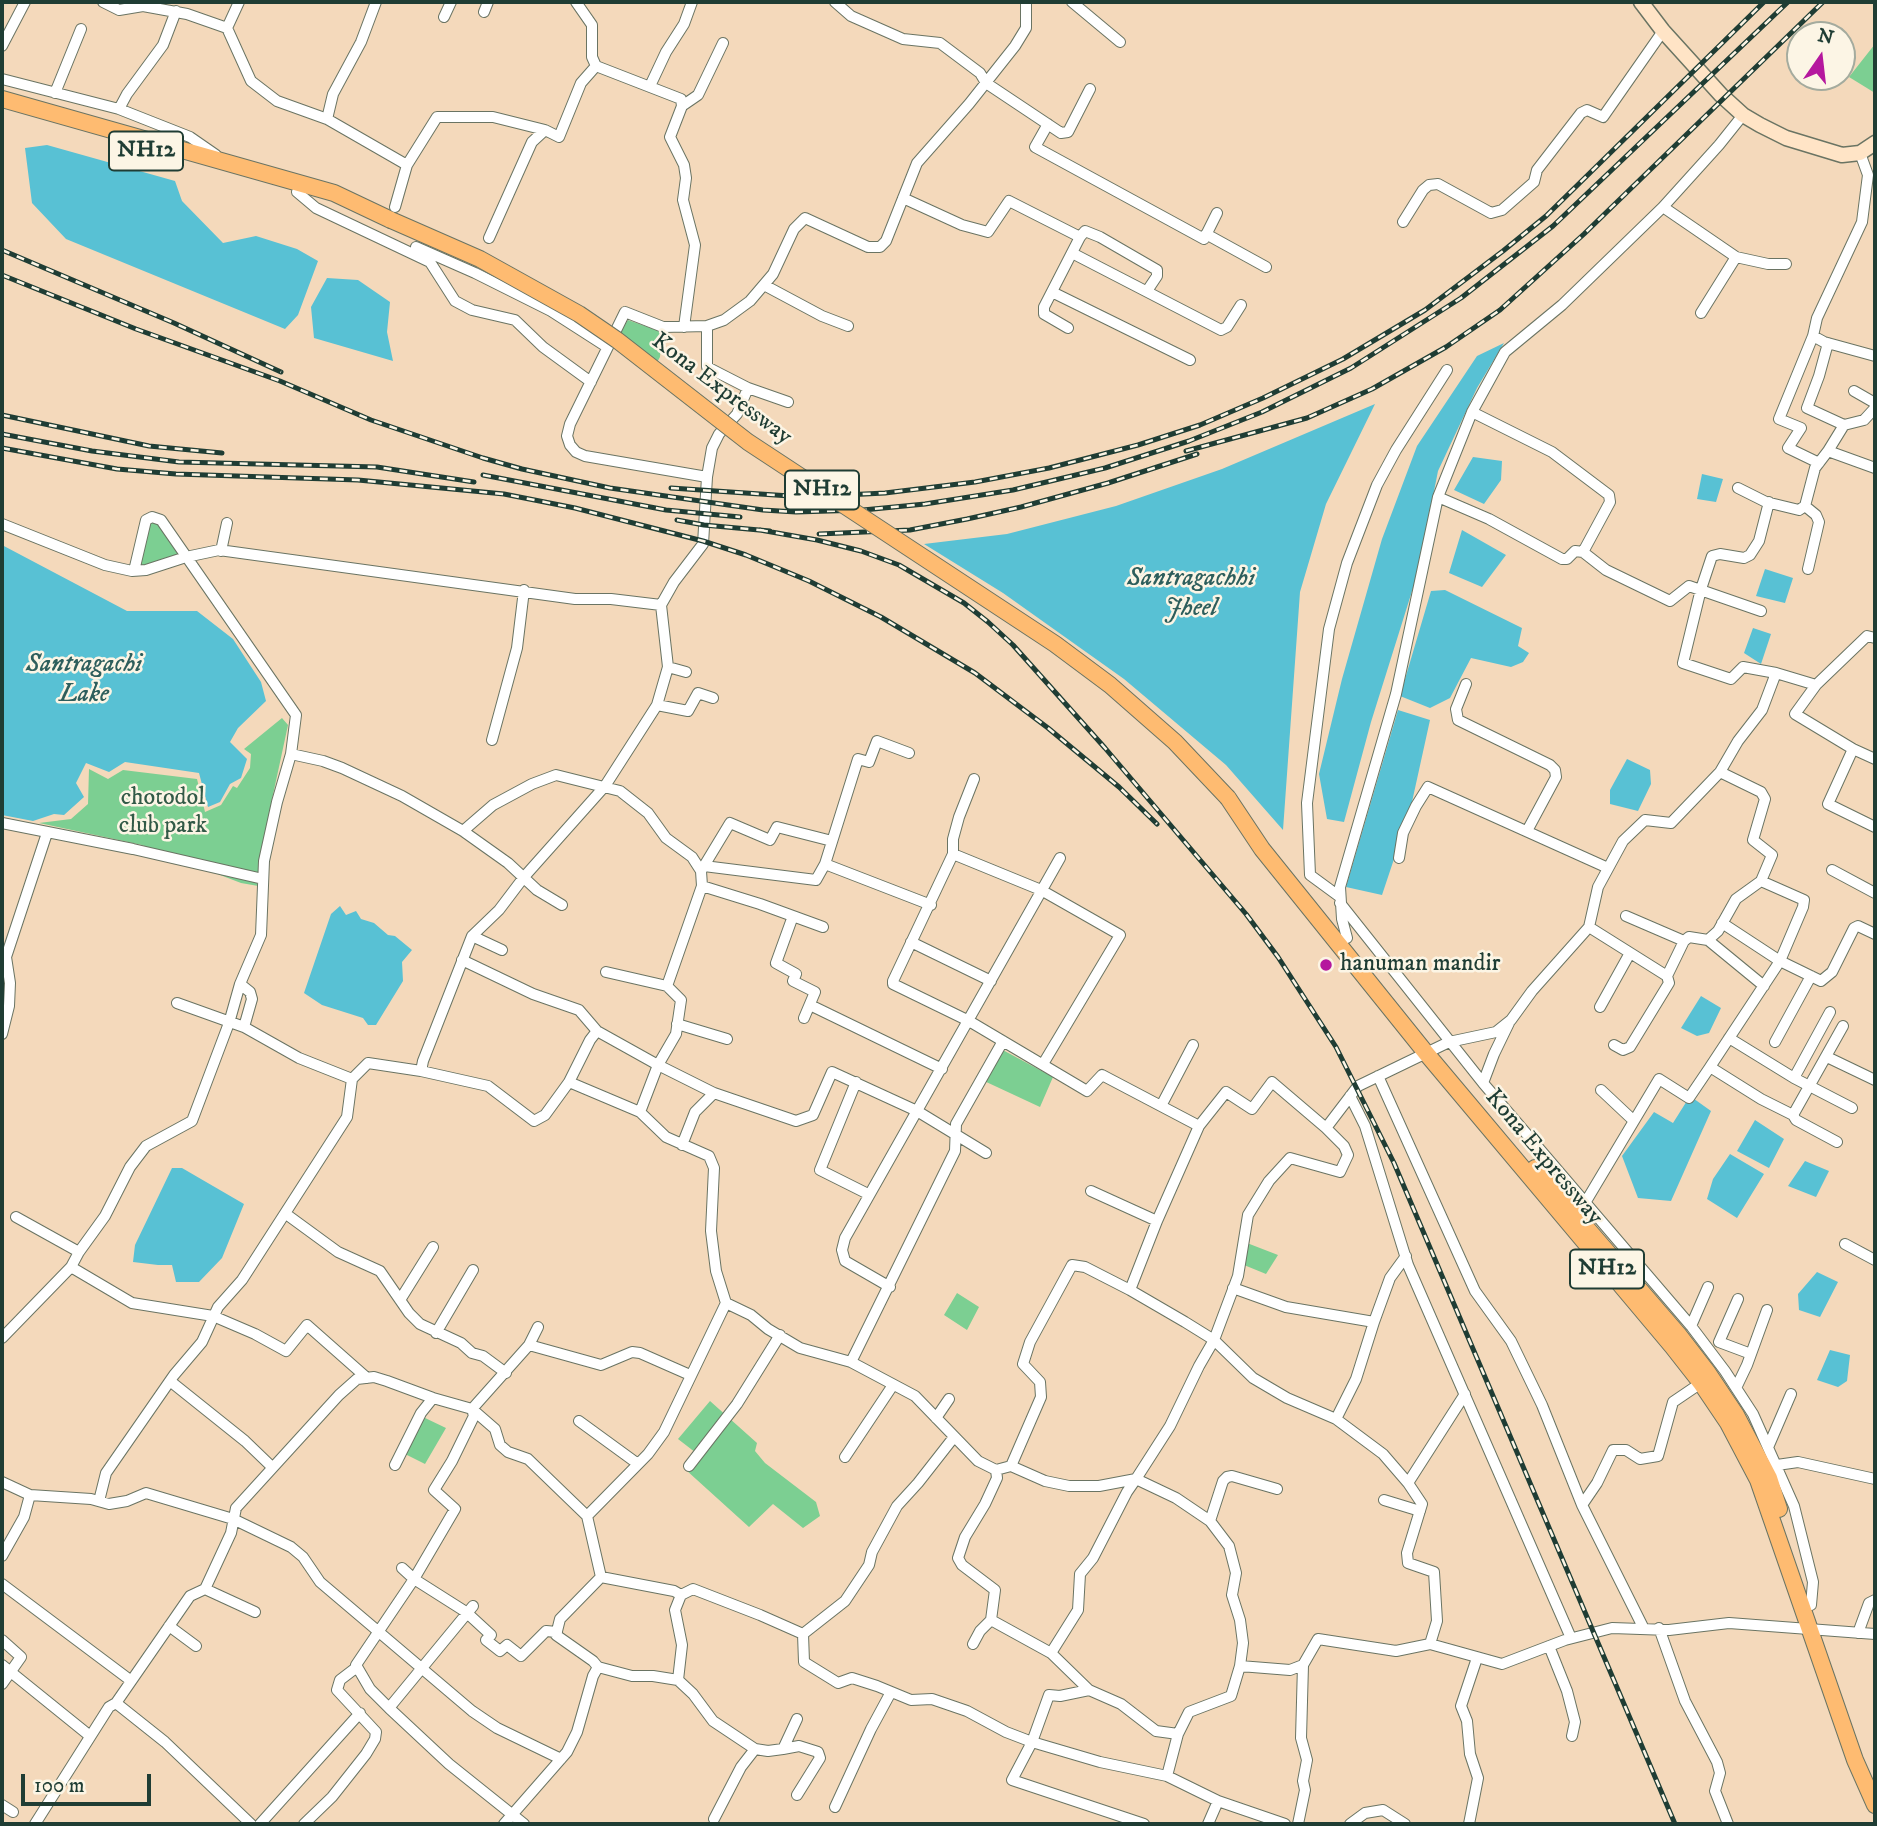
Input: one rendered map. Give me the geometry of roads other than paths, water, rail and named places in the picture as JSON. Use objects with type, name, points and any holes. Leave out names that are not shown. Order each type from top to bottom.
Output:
[{"type":"highway","name":"Kona Expressway","points":[[14,108],[334,193],[480,259],[579,314],[656,369],[748,442],[1066,652],[1110,685],[1175,742],[1272,845],[1437,1048],[1701,1383],[1728,1423],[1758,1480],[1855,1738],[1875,1782]]},
{"type":"highway","name":"Kona Expressway","points":[[14,108],[330,202],[363,207]]},
{"type":"highway","name":"Kona Expressway","points":[[1228,798],[1262,849],[1437,1048],[1490,1118],[1678,1334],[1736,1415],[1769,1478],[1811,1605],[1815,1630],[1854,1760],[1875,1805]]},
{"type":"main road","points":[[1641,2],[1663,31],[1721,95],[1743,115],[1786,138],[1842,155],[1860,153],[1875,142]]},
{"type":"street","points":[[2,46],[25,2]]},
{"type":"street","points":[[103,2],[118,10],[128,5],[176,11],[227,29],[251,81],[277,101],[327,119],[407,165]]},
{"type":"street","points":[[227,29],[239,2]]},
{"type":"street","points":[[327,119],[333,94],[361,42],[376,2]]},
{"type":"street","points":[[444,18],[451,2]]},
{"type":"street","points":[[576,2],[592,25],[592,57],[596,66],[681,99],[670,137],[684,165],[686,178],[683,200],[695,245],[684,327]]},
{"type":"street","points":[[650,86],[666,52],[684,24],[692,2]]},
{"type":"street","points":[[835,2],[850,16],[903,39],[940,43],[981,72],[986,83],[1061,133],[1068,132],[1090,89]]},
{"type":"street","points":[[707,478],[585,456],[570,445],[567,436],[570,424],[625,312],[663,327],[707,326],[724,320],[750,301],[773,274],[794,229],[805,218],[867,247],[880,247],[887,242],[917,163],[986,83],[1026,29],[1026,2]]},
{"type":"street","points":[[1072,2],[1119,41]]},
{"type":"street","points":[[118,109],[163,45],[176,11]]},
{"type":"street","points":[[55,93],[81,29]]},
{"type":"street","points":[[1403,222],[1429,185],[1438,184],[1491,212],[1502,210],[1534,182],[1537,170],[1580,113],[1587,110],[1603,117],[1663,31]]},
{"type":"street","points":[[681,106],[698,95],[723,43]]},
{"type":"street","points":[[395,206],[407,165],[437,117],[493,117],[545,130],[559,137],[581,83],[596,66]]},
{"type":"street","points":[[2,79],[118,109],[190,137],[228,163]]},
{"type":"street","points":[[1347,938],[1339,900],[1340,887],[1396,694],[1438,497],[1472,412],[1505,352],[1562,305],[1663,207],[1743,115]]},
{"type":"street","points":[[1048,124],[1035,146],[1204,239],[1217,213]]},
{"type":"street","points":[[489,238],[531,142],[545,130]]},
{"type":"street","points":[[1819,463],[1788,448],[1801,428],[1779,419],[1813,336],[1817,318],[1862,222],[1868,174],[1860,153]]},
{"type":"street","points":[[297,192],[316,208],[475,273],[551,311],[607,347]]},
{"type":"street","points":[[902,198],[962,225],[988,232],[1009,201],[1080,237]]},
{"type":"street","points":[[1663,207],[1736,257],[1768,264],[1786,264]]},
{"type":"street","points":[[349,223],[358,230],[430,262],[455,301],[472,310],[515,320],[543,347],[590,382]]},
{"type":"street","points":[[1068,328],[1044,314],[1044,307],[1085,231],[1157,270],[1157,276],[1147,291]]},
{"type":"street","points":[[1206,234],[1266,267]]},
{"type":"street","points":[[1072,253],[1221,330],[1227,327],[1241,305]]},
{"type":"street","points":[[1701,313],[1736,257]]},
{"type":"street","points":[[764,285],[822,316],[848,326]]},
{"type":"street","points":[[1052,292],[1191,360]]},
{"type":"street","points":[[707,326],[707,367],[748,388],[788,402]]},
{"type":"street","points":[[1813,336],[1875,356]]},
{"type":"street","points":[[1828,342],[1807,408],[1844,425],[1864,420],[1875,405],[1854,391]]},
{"type":"street","points":[[1447,370],[1377,485],[1347,563],[1329,629],[1307,803],[1310,875],[1339,900],[1437,1048],[1483,1083],[1691,1326],[1736,1388],[1769,1445],[1794,1506],[1813,1582],[1811,1605]]},
{"type":"street","points":[[421,1070],[472,936],[499,910],[524,877],[605,786],[657,705],[668,667],[661,605],[674,582],[703,544],[707,478],[712,448],[719,434],[737,414],[748,388]]},
{"type":"street","points":[[1472,412],[1552,452],[1609,495],[1610,502],[1583,552]]},
{"type":"street","points":[[1738,488],[1769,502],[1799,510],[1805,506],[1815,468],[1844,425]]},
{"type":"street","points":[[1828,451],[1875,468]]},
{"type":"street","points":[[1438,497],[1489,519],[1562,559],[1567,559],[1575,551],[1583,552],[1606,570],[1670,601],[1689,586],[1761,611]]},
{"type":"street","points":[[1769,502],[1759,541],[1750,555],[1744,558],[1720,554],[1712,556],[1683,663],[1731,680],[1742,667],[1776,673],[1816,685]]},
{"type":"street","points":[[1805,506],[1816,515],[1819,522],[1808,569]]},
{"type":"street","points":[[2,1338],[71,1267],[104,1216],[130,1167],[146,1146],[192,1121],[229,1023],[240,984],[261,935],[264,861],[276,802],[290,754],[296,715],[161,520],[152,517],[146,520],[134,571]]},
{"type":"street","points":[[221,551],[227,523]]},
{"type":"street","points":[[2,524],[105,565],[134,571],[221,551],[575,599],[611,599],[661,605]]},
{"type":"street","points":[[492,740],[517,648],[524,590]]},
{"type":"street","points":[[1875,638],[1867,636],[1816,685],[1795,713],[1853,749],[1875,759]]},
{"type":"street","points":[[668,667],[686,672]]},
{"type":"street","points":[[1483,1083],[1511,1020],[1532,991],[1589,927],[1598,887],[1623,841],[1645,820],[1671,823],[1720,772],[1738,741],[1762,710],[1776,673]]},
{"type":"street","points":[[1466,684],[1456,709],[1458,720],[1550,765],[1555,770],[1556,777],[1527,831]]},
{"type":"street","points":[[657,705],[688,711],[698,693],[713,698]]},
{"type":"street","points":[[463,831],[493,805],[532,784],[556,775],[620,792],[648,813],[666,838],[692,857],[703,869],[816,880],[825,864],[858,759],[869,762],[877,741],[909,754]]},
{"type":"street","points":[[1853,749],[1828,804],[1875,827]]},
{"type":"street","points":[[290,754],[342,768],[402,796],[463,831],[537,890],[562,905]]},
{"type":"street","points":[[1708,940],[1736,899],[1761,881],[1772,855],[1753,841],[1765,799],[1761,792],[1720,772]]},
{"type":"street","points":[[974,779],[959,817],[953,839],[953,854],[893,984],[969,1021],[1087,1091],[1102,1074],[1199,1126]]},
{"type":"street","points":[[1399,858],[1403,833],[1428,788],[1608,868]]},
{"type":"street","points":[[2,823],[264,879]]},
{"type":"street","points":[[667,986],[702,886],[703,869],[730,823],[770,840],[777,827],[832,841]]},
{"type":"street","points":[[2,1034],[9,1006],[10,971],[5,949],[47,833]]},
{"type":"street","points":[[953,854],[1041,890],[1120,934],[1043,1064]]},
{"type":"street","points":[[890,1287],[845,1261],[842,1250],[845,1238],[1060,858]]},
{"type":"street","points":[[825,864],[931,905]]},
{"type":"street","points":[[1832,870],[1875,893]]},
{"type":"street","points":[[1586,1203],[1659,1079],[1689,1098],[1780,961],[1804,907],[1804,900],[1761,881]]},
{"type":"street","points":[[702,886],[823,928]]},
{"type":"street","points":[[793,916],[776,962],[796,974],[793,981],[815,992],[804,1018]]},
{"type":"street","points":[[1626,916],[1684,941]]},
{"type":"street","points":[[1722,923],[1780,961],[1821,981],[1832,972],[1856,926],[1875,934]]},
{"type":"street","points":[[1589,927],[1667,976]]},
{"type":"street","points":[[472,936],[502,950]]},
{"type":"street","points":[[1614,1045],[1623,1050],[1630,1047],[1669,983],[1667,976],[1684,941],[1689,937],[1708,940],[1764,986]]},
{"type":"street","points":[[911,942],[991,981]]},
{"type":"street","points":[[1600,1007],[1630,953]]},
{"type":"street","points":[[462,960],[533,994],[579,1010],[597,1031],[714,1093],[796,1121],[813,1115],[832,1072],[917,1111],[986,1153]]},
{"type":"street","points":[[607,972],[667,986],[681,1000],[676,1034],[658,1065],[640,1112]]},
{"type":"street","points":[[1775,1042],[1811,976]]},
{"type":"street","points":[[240,984],[250,992],[252,999],[244,1027]]},
{"type":"street","points":[[177,1003],[244,1027],[299,1058],[352,1079]]},
{"type":"street","points":[[810,1005],[942,1069]]},
{"type":"street","points":[[1794,1077],[1830,1012]]},
{"type":"street","points":[[1326,1128],[1358,1086],[1437,1048],[1496,1032],[1511,1020]]},
{"type":"street","points":[[677,1024],[727,1039]]},
{"type":"street","points":[[1793,1115],[1843,1026]]},
{"type":"street","points":[[99,1501],[106,1473],[170,1381],[202,1342],[218,1307],[242,1280],[347,1117],[352,1079],[368,1063],[421,1070],[488,1086],[534,1121],[545,1115],[569,1082],[597,1031]]},
{"type":"street","points":[[1729,1038],[1852,1108]]},
{"type":"street","points":[[851,1362],[890,1287],[954,1151],[956,1124],[1003,1041]]},
{"type":"street","points":[[1161,1106],[1193,1045]]},
{"type":"street","points":[[1827,1058],[1875,1080]]},
{"type":"street","points":[[1710,1067],[1837,1142]]},
{"type":"street","points":[[1378,1076],[1475,1291],[1511,1341],[1537,1395],[1583,1506],[1643,1628]]},
{"type":"street","points":[[569,1082],[640,1112],[666,1137],[709,1156],[714,1168],[711,1231],[716,1271],[726,1303],[664,1432],[638,1464],[587,1516]]},
{"type":"street","points":[[856,1082],[820,1170],[868,1194]]},
{"type":"street","points":[[1051,1653],[1078,1610],[1080,1574],[1093,1558],[1127,1492],[1170,1426],[1214,1340],[1238,1276],[1248,1215],[1269,1181],[1290,1158],[1339,1172],[1348,1155],[1344,1146],[1272,1082],[1252,1109],[1226,1092],[1199,1126],[1130,1290]]},
{"type":"street","points":[[1601,1090],[1634,1121]]},
{"type":"street","points":[[682,1145],[695,1112],[714,1093]]},
{"type":"street","points":[[1350,1096],[1366,1126],[1406,1256],[1572,1638]]},
{"type":"street","points":[[1091,1191],[1157,1221]]},
{"type":"street","points":[[286,1214],[338,1252],[380,1271],[420,1324],[461,1343],[472,1353],[483,1356],[506,1373]]},
{"type":"street","points":[[16,1217],[79,1252]]},
{"type":"street","points":[[1845,1244],[1875,1260]]},
{"type":"street","points":[[400,1300],[433,1247]]},
{"type":"street","points":[[1336,1419],[1356,1379],[1391,1278],[1406,1256]]},
{"type":"street","points":[[1011,1466],[1041,1397],[1040,1382],[1023,1364],[1030,1342],[1072,1265],[1085,1267],[1130,1290],[1214,1340],[1252,1378],[1287,1398],[1336,1419],[1383,1454],[1422,1504],[1407,1553],[1408,1563],[1434,1572],[1437,1621],[1430,1644]]},
{"type":"street","points":[[71,1267],[132,1303],[214,1316],[286,1351],[307,1325],[367,1378]]},
{"type":"street","points":[[436,1333],[473,1270]]},
{"type":"street","points":[[1691,1326],[1709,1287]]},
{"type":"street","points":[[1233,1288],[1286,1307],[1374,1322]]},
{"type":"street","points":[[1738,1299],[1719,1342],[1751,1354]]},
{"type":"street","points":[[726,1303],[751,1315],[768,1329],[800,1348],[851,1362],[915,1396],[978,1461],[996,1470],[1011,1466],[1045,1480],[1069,1486],[1099,1486],[1136,1479],[1176,1498],[1210,1521],[1229,1546],[1236,1573],[1232,1595],[1242,1632],[1240,1666],[1231,1696],[1189,1712],[1178,1734],[1167,1776]]},
{"type":"street","points":[[1736,1388],[1768,1310]]},
{"type":"street","points":[[472,1409],[529,1345],[538,1327]]},
{"type":"street","points":[[689,1466],[737,1404],[780,1335]]},
{"type":"street","points":[[529,1345],[601,1365],[632,1352],[640,1353],[690,1375]]},
{"type":"street","points":[[34,1824],[109,1707],[116,1703],[190,1597],[205,1589],[225,1550],[236,1508],[339,1395],[357,1379],[387,1381],[472,1409],[495,1429],[500,1445],[508,1452],[528,1459],[587,1516],[601,1577]]},
{"type":"street","points":[[170,1381],[245,1441],[272,1467]]},
{"type":"street","points":[[1583,1506],[1613,1450],[1626,1450],[1640,1459],[1658,1456],[1673,1402],[1701,1383]]},
{"type":"street","points":[[845,1457],[893,1385]]},
{"type":"street","points":[[1408,1483],[1465,1394]]},
{"type":"street","points":[[1769,1445],[1791,1394]]},
{"type":"street","points":[[395,1465],[421,1413],[433,1398]]},
{"type":"street","points":[[936,1418],[949,1399]]},
{"type":"street","points":[[303,1824],[332,1797],[375,1739],[376,1732],[337,1690],[340,1680],[357,1667],[380,1633],[455,1509],[434,1490],[474,1416],[472,1409]]},
{"type":"street","points":[[579,1421],[638,1464]]},
{"type":"street","points":[[803,1634],[845,1601],[869,1565],[872,1552],[897,1506],[954,1437]]},
{"type":"street","points":[[1777,1465],[1798,1462],[1875,1479]]},
{"type":"street","points":[[973,1644],[980,1631],[991,1620],[995,1590],[962,1565],[958,1558],[965,1537],[997,1478],[996,1470]]},
{"type":"street","points":[[1210,1521],[1223,1481],[1227,1477],[1232,1476],[1277,1489]]},
{"type":"street","points":[[2,1482],[30,1495],[109,1504],[127,1501],[146,1493],[233,1519],[297,1552],[320,1582],[472,1712],[497,1728],[561,1759]]},
{"type":"street","points":[[2,1556],[24,1517],[30,1495]]},
{"type":"street","points":[[1384,1500],[1420,1511]]},
{"type":"street","points":[[402,1568],[414,1579],[469,1609],[491,1635],[486,1640],[500,1651],[507,1645],[521,1656],[546,1632],[557,1632]]},
{"type":"street","points":[[601,1577],[674,1591],[681,1595]]},
{"type":"street","points":[[601,1577],[560,1619],[556,1636],[598,1667],[632,1676],[678,1680],[693,1694],[713,1721],[755,1749],[768,1751],[799,1746],[818,1752],[820,1758],[797,1795]]},
{"type":"street","points":[[2,1584],[130,1680]]},
{"type":"street","points":[[205,1589],[254,1612]]},
{"type":"street","points":[[678,1680],[682,1645],[675,1610],[681,1595],[693,1589],[803,1634]]},
{"type":"street","points":[[1858,1633],[1869,1603],[1875,1600]]},
{"type":"street","points":[[389,1708],[469,1609]]},
{"type":"street","points":[[991,1620],[1051,1653],[1089,1690],[1121,1704],[1156,1731],[1178,1734]]},
{"type":"street","points":[[1298,1824],[1306,1790],[1303,1781],[1307,1760],[1301,1738],[1303,1665],[1318,1639],[1396,1651],[1430,1644],[1502,1664],[1572,1638],[1612,1628],[1669,1630],[1729,1623],[1875,1634]]},
{"type":"street","points":[[169,1626],[196,1646]]},
{"type":"street","points":[[1659,1628],[1685,1701],[1717,1762],[1720,1773],[1715,1791],[1728,1824]]},
{"type":"street","points":[[803,1634],[803,1662],[838,1683],[852,1678],[911,1700],[932,1699],[967,1711],[1006,1732],[1032,1742],[1100,1762],[1167,1776],[1218,1801],[1285,1824]]},
{"type":"street","points":[[2,1640],[21,1657],[2,1684]]},
{"type":"street","points":[[1549,1646],[1567,1691],[1575,1722],[1572,1736]]},
{"type":"street","points":[[1469,1824],[1478,1778],[1470,1754],[1467,1721],[1461,1706],[1477,1658]]},
{"type":"street","points":[[2,1665],[90,1736]]},
{"type":"street","points":[[1240,1666],[1290,1670],[1303,1665]]},
{"type":"street","points":[[357,1667],[370,1689],[389,1708],[449,1764],[524,1824]]},
{"type":"street","points":[[504,1824],[561,1759],[577,1732],[598,1667]]},
{"type":"street","points":[[1089,1690],[1060,1696],[1049,1695],[1032,1742],[1012,1780],[1144,1824]]},
{"type":"street","points":[[835,1807],[891,1692]]},
{"type":"street","points":[[116,1703],[165,1742],[251,1824]]},
{"type":"street","points":[[260,1824],[360,1713]]},
{"type":"street","points":[[783,1749],[797,1719]]},
{"type":"street","points":[[714,1819],[741,1767],[755,1749]]},
{"type":"street","points":[[1208,1824],[1218,1801]]},
{"type":"street","points":[[2,1805],[13,1812]]},
{"type":"street","points":[[1350,1824],[1365,1813],[1384,1810],[1404,1824]]},
{"type":"water","points":[[47,145],[175,181],[182,201],[223,243],[256,236],[297,249],[318,261],[298,315],[285,329],[66,239],[32,203],[25,148]]},
{"type":"water","points":[[327,278],[358,280],[390,302],[387,332],[393,361],[314,338],[311,307]]},
{"type":"water","points":[[1504,343],[1477,388],[1438,471],[1418,572],[1371,722],[1344,822],[1327,819],[1319,774],[1342,679],[1382,539],[1417,446],[1477,356]]},
{"type":"water","name":"Santragachhi Jheel","points":[[1375,404],[1326,504],[1300,592],[1283,830],[1226,765],[1124,679],[1003,593],[924,544],[1007,534],[1116,506],[1222,469]]},
{"type":"water","points":[[1473,457],[1502,461],[1501,480],[1484,504],[1454,490]]},
{"type":"water","points":[[1702,474],[1723,479],[1716,502],[1697,499]]},
{"type":"water","points":[[1462,530],[1506,555],[1482,587],[1449,573]]},
{"type":"water","name":"Santragachi Lake","points":[[2,545],[127,611],[197,611],[233,639],[261,682],[266,701],[238,728],[230,742],[247,759],[241,778],[230,784],[220,802],[208,807],[199,773],[125,762],[109,772],[86,763],[76,783],[84,797],[64,815],[54,814],[33,821],[2,815]]},
{"type":"water","points":[[1765,569],[1793,578],[1785,603],[1756,596]]},
{"type":"water","points":[[1445,590],[1522,628],[1518,646],[1529,653],[1523,662],[1511,667],[1471,658],[1450,698],[1430,708],[1400,696],[1431,591]]},
{"type":"water","points":[[1753,628],[1771,634],[1761,664],[1744,653]]},
{"type":"water","points":[[1398,710],[1430,720],[1410,811],[1382,895],[1346,887]]},
{"type":"water","points":[[1627,759],[1650,770],[1651,784],[1638,811],[1610,804],[1610,790]]},
{"type":"water","points":[[340,906],[346,915],[356,911],[361,919],[374,923],[412,950],[402,962],[403,981],[376,1025],[368,1025],[363,1018],[322,1005],[304,993],[331,914]]},
{"type":"water","points":[[1701,996],[1721,1008],[1709,1033],[1697,1036],[1681,1028]]},
{"type":"water","points":[[1690,1096],[1711,1111],[1671,1201],[1638,1198],[1622,1156],[1654,1112],[1673,1123]]},
{"type":"water","points":[[1755,1120],[1784,1139],[1769,1168],[1737,1151]]},
{"type":"water","points":[[1730,1154],[1764,1174],[1737,1218],[1707,1199],[1713,1179]]},
{"type":"water","points":[[1805,1161],[1829,1171],[1816,1197],[1788,1186]]},
{"type":"water","points":[[172,1168],[182,1168],[244,1204],[222,1258],[199,1282],[176,1282],[172,1265],[133,1262],[135,1245]]},
{"type":"water","points":[[1817,1272],[1838,1282],[1820,1317],[1799,1310],[1798,1294]]},
{"type":"water","points":[[1830,1350],[1850,1355],[1847,1381],[1838,1387],[1817,1380]]},
{"type":"railway","points":[[671,488],[805,497],[885,493],[975,482],[1049,468],[1138,445],[1200,425],[1263,398],[1343,359],[1425,310],[1503,251],[1546,216],[1764,2]]},
{"type":"railway","points":[[2,275],[136,329],[280,381],[371,420],[522,469],[610,488],[763,510],[863,510],[925,504],[1013,490],[1105,468],[1189,441],[1262,412],[1351,368],[1461,298],[1553,226],[1788,2]]},
{"type":"railway","points":[[1186,451],[1307,418],[1372,389],[1446,347],[1500,310],[1584,234],[1823,2]]},
{"type":"railway","points":[[2,250],[281,372]]},
{"type":"railway","points":[[2,415],[149,446],[222,453]]},
{"type":"railway","points":[[2,434],[92,451],[179,462],[377,467],[474,482]]},
{"type":"railway","points":[[2,448],[117,469],[176,474],[358,480],[504,494],[575,508],[703,541],[809,581],[881,617],[975,673],[1048,728],[1119,787],[1157,824]]},
{"type":"railway","points":[[819,534],[910,530],[967,519],[1108,483],[1197,454]]},
{"type":"railway","points":[[483,475],[666,510],[740,517]]},
{"type":"railway","points":[[677,520],[770,531]]},
{"type":"railway","points":[[760,530],[861,551],[899,565],[964,603],[988,622],[1013,645],[1105,748],[1246,914],[1278,957],[1336,1047],[1394,1163],[1675,1824]]},
{"type":"place","name":"hanuman mandir","points":[[1326,965]]},
{"type":"park label","name":"chotodol club park","points":[[163,813]]}]
